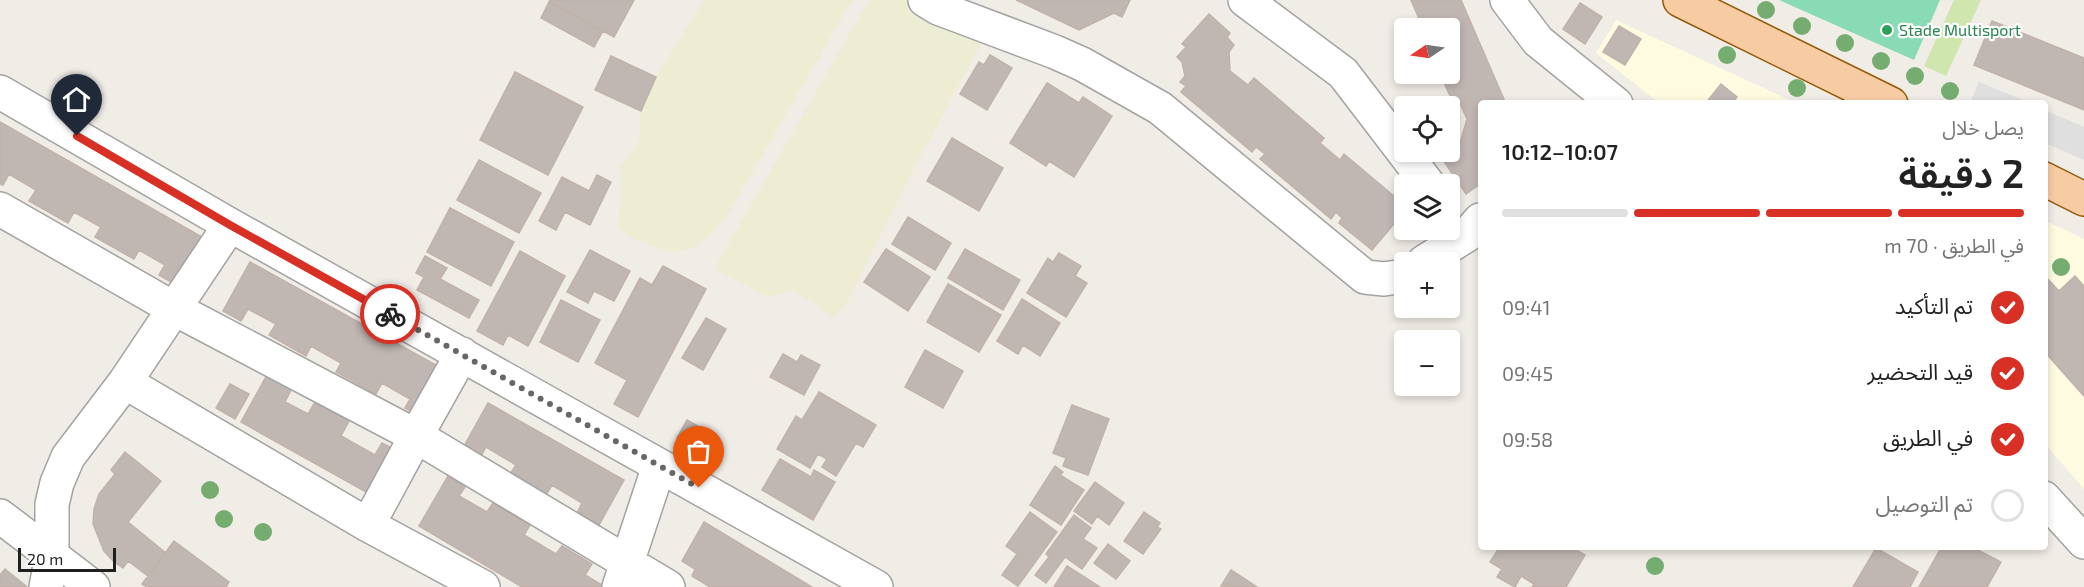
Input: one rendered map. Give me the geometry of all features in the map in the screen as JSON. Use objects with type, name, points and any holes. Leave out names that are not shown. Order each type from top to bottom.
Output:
[{"type":"main road","points":[[1680,0],[1883,100]]},
{"type":"main road","points":[[2048,181],[2084,198]]},
{"type":"street","points":[[925,0],[938,8],[1055,52],[1160,108],[1365,277],[1394,278]]},
{"type":"street","points":[[1245,0],[1343,73],[1420,174]]},
{"type":"street","points":[[1507,0],[1538,41],[1604,100]]},
{"type":"street","points":[[0,92],[230,225],[876,587]]},
{"type":"street","points":[[0,209],[173,308],[416,436],[622,575],[668,587]]},
{"type":"street","points":[[1434,252],[1465,222]]},
{"type":"street","points":[[49,571],[52,504],[68,457],[125,382],[230,225]]},
{"type":"street","points":[[369,525],[462,354]]},
{"type":"street","points":[[125,382],[369,525],[483,587]]},
{"type":"street","points":[[622,575],[659,466]]},
{"type":"street","points":[[2048,502],[2084,542]]},
{"type":"street","points":[[0,516],[49,571],[93,587]]},
{"type":"shaded area","points":[[1616,20],[1789,100],[1655,100],[1596,53]]},
{"type":"shaded area","points":[[1979,82],[2023,100],[1971,100]]},
{"type":"shaded area","points":[[2048,112],[2084,127],[2084,160],[2048,144]]},
{"type":"shaded area","points":[[2048,222],[2084,239],[2084,489],[2048,447]]},
{"type":"green space","points":[[704,0],[852,0],[724,221],[697,246],[671,253],[636,240],[617,227],[621,196],[620,168],[639,142],[641,111],[656,77]]},
{"type":"green space","points":[[869,0],[912,0],[985,36],[914,169],[847,303],[832,318],[813,302],[792,291],[768,297],[714,269]]},
{"type":"green space","name":"Stade Multisport","points":[[1779,0],[1940,0],[1914,60]]},
{"type":"green space","points":[[1954,0],[1981,0],[1946,76],[1924,66]]},
{"type":"building","points":[[550,0],[634,0],[614,37],[549,2]]},
{"type":"building","points":[[1016,0],[1130,0],[1122,17],[1114,13],[1079,30]]},
{"type":"building","points":[[1411,0],[1461,0],[1504,100],[1478,100],[1478,185],[1466,194],[1460,185],[1460,174],[1452,174],[1444,162],[1460,162],[1460,143],[1467,119],[1460,104],[1460,96],[1450,96],[1445,84],[1460,84],[1460,18],[1419,18]]},
{"type":"building","points":[[549,2],[603,31],[594,47],[541,18]]},
{"type":"building","points":[[1580,3],[1602,17],[1585,44],[1563,29]]},
{"type":"building","points":[[1209,14],[1230,33],[1227,37],[1234,45],[1229,52],[1230,71],[1248,85],[1254,78],[1324,138],[1320,143],[1340,160],[1344,154],[1394,196],[1394,224],[1372,250],[1339,223],[1342,218],[1336,212],[1331,219],[1260,159],[1265,154],[1256,147],[1252,152],[1181,92],[1186,86],[1180,82],[1185,76],[1182,62],[1177,57],[1186,47],[1182,44]]},
{"type":"building","points":[[1992,21],[2084,58],[2084,110],[1974,65]]},
{"type":"building","points":[[1619,26],[1641,39],[1625,65],[1603,52]]},
{"type":"building","points":[[990,55],[1012,68],[987,110],[960,94],[979,62],[984,65]]},
{"type":"building","points":[[611,56],[656,77],[641,111],[595,90]]},
{"type":"building","points":[[515,72],[583,107],[548,175],[480,140]]},
{"type":"building","points":[[1047,83],[1079,103],[1083,97],[1112,116],[1074,177],[1049,161],[1046,166],[1010,143]]},
{"type":"building","points":[[1721,84],[1737,97],[1735,100],[1708,100]]},
{"type":"building","points":[[0,122],[202,237],[176,285],[159,275],[165,265],[139,250],[134,259],[95,237],[101,227],[74,212],[68,223],[29,201],[36,190],[9,174],[3,185],[0,184]]},
{"type":"building","points":[[952,138],[1003,168],[979,211],[927,181]]},
{"type":"building","points":[[479,160],[541,193],[519,233],[457,200]]},
{"type":"building","points":[[597,175],[611,182],[590,225],[565,212],[556,230],[539,221],[562,177],[589,191]]},
{"type":"building","points":[[450,208],[514,242],[491,286],[427,252]]},
{"type":"building","points":[[908,217],[951,243],[935,270],[892,244]]},
{"type":"building","points":[[886,249],[930,277],[908,311],[864,282]]},
{"type":"building","points":[[965,249],[1020,280],[1003,310],[948,278]]},
{"type":"building","points":[[590,250],[630,271],[614,301],[594,291],[588,303],[567,292]]},
{"type":"building","points":[[520,251],[565,276],[528,346],[508,335],[503,345],[477,331]]},
{"type":"building","points":[[1059,253],[1081,266],[1075,276],[1087,283],[1066,317],[1027,293],[1048,258],[1053,262]]},
{"type":"building","points":[[425,256],[447,268],[440,279],[479,300],[469,318],[417,290],[424,277],[416,273]]},
{"type":"building","points":[[250,262],[445,370],[420,416],[405,408],[410,399],[382,383],[376,394],[336,372],[341,363],[311,346],[306,356],[269,335],[276,324],[248,309],[241,321],[223,311]]},
{"type":"building","points":[[663,266],[706,289],[638,417],[614,404],[627,380],[595,363],[640,278],[652,285]]},
{"type":"building","points":[[2075,276],[2084,286],[2084,396],[2048,356],[2048,279],[2059,291]]},
{"type":"building","points":[[948,284],[1001,315],[979,352],[927,322]]},
{"type":"building","points":[[1022,299],[1060,323],[1040,356],[1023,345],[1018,354],[997,341]]},
{"type":"building","points":[[561,300],[600,320],[578,362],[540,342]]},
{"type":"building","points":[[706,318],[726,329],[703,370],[682,358]]},
{"type":"building","points":[[925,350],[963,371],[943,408],[905,387]]},
{"type":"building","points":[[783,354],[797,362],[801,355],[820,365],[804,395],[770,377]]},
{"type":"building","points":[[267,375],[292,388],[285,402],[308,414],[315,402],[349,421],[341,436],[375,455],[382,443],[400,452],[375,497],[241,422]]},
{"type":"building","points":[[230,384],[249,394],[235,419],[216,408]]},
{"type":"building","points":[[819,392],[876,425],[863,447],[856,443],[836,476],[822,467],[827,459],[818,454],[810,468],[777,449],[796,416],[802,420]]},
{"type":"building","points":[[488,403],[624,480],[599,525],[577,513],[582,503],[552,485],[546,495],[510,474],[516,465],[486,447],[480,458],[463,448]]},
{"type":"building","points":[[1072,405],[1109,419],[1088,475],[1063,466],[1066,458],[1053,453]]},
{"type":"building","points":[[687,420],[703,429],[692,447],[677,438]]},
{"type":"building","points":[[125,452],[161,481],[128,522],[166,553],[148,576],[128,561],[123,568],[113,561],[104,551],[93,524],[94,509],[99,494],[115,474],[111,470]]},
{"type":"building","points":[[780,459],[811,477],[814,470],[835,482],[813,520],[762,490]]},
{"type":"building","points":[[1055,466],[1063,472],[1060,475],[1084,490],[1061,525],[1030,505]]},
{"type":"building","points":[[448,476],[465,487],[459,496],[487,512],[493,503],[530,525],[524,535],[556,554],[562,546],[592,564],[585,575],[602,585],[601,587],[522,587],[419,526]]},
{"type":"building","points":[[1095,482],[1124,503],[1109,525],[1097,516],[1092,524],[1074,511]]},
{"type":"building","points":[[1030,512],[1057,532],[1018,586],[1002,575],[1017,554],[1006,546]]},
{"type":"building","points":[[1144,512],[1160,523],[1157,527],[1161,529],[1143,554],[1124,541]]},
{"type":"building","points":[[1074,515],[1091,528],[1083,539],[1097,548],[1082,569],[1065,557],[1046,583],[1035,575],[1049,557],[1046,554]]},
{"type":"building","points":[[704,522],[812,587],[710,587],[692,576],[695,569],[682,561]]},
{"type":"building","points":[[174,541],[229,582],[226,587],[147,587],[142,584]]},
{"type":"building","points":[[1108,544],[1130,561],[1116,579],[1094,563]]},
{"type":"building","points":[[1498,550],[1576,550],[1585,555],[1566,587],[1532,587],[1534,584],[1521,576],[1515,587],[1497,577],[1502,569],[1490,562]]},
{"type":"building","points":[[1875,550],[1880,550],[1918,572],[1910,587],[1853,587]]},
{"type":"building","points":[[1940,550],[1978,550],[2001,562],[1987,587],[1919,587]]},
{"type":"building","points":[[1067,566],[1100,587],[1054,587]]},
{"type":"building","points":[[5,569],[27,587],[0,587],[0,575]]},
{"type":"building","points":[[1231,570],[1257,587],[1221,586]]},
{"type":"way so far","points":[[390,314],[699,488]]},
{"type":"place","name":"Stade Multisport","points":[[1887,30]]},
{"type":"route","points":[[77,136],[390,314]]}]
